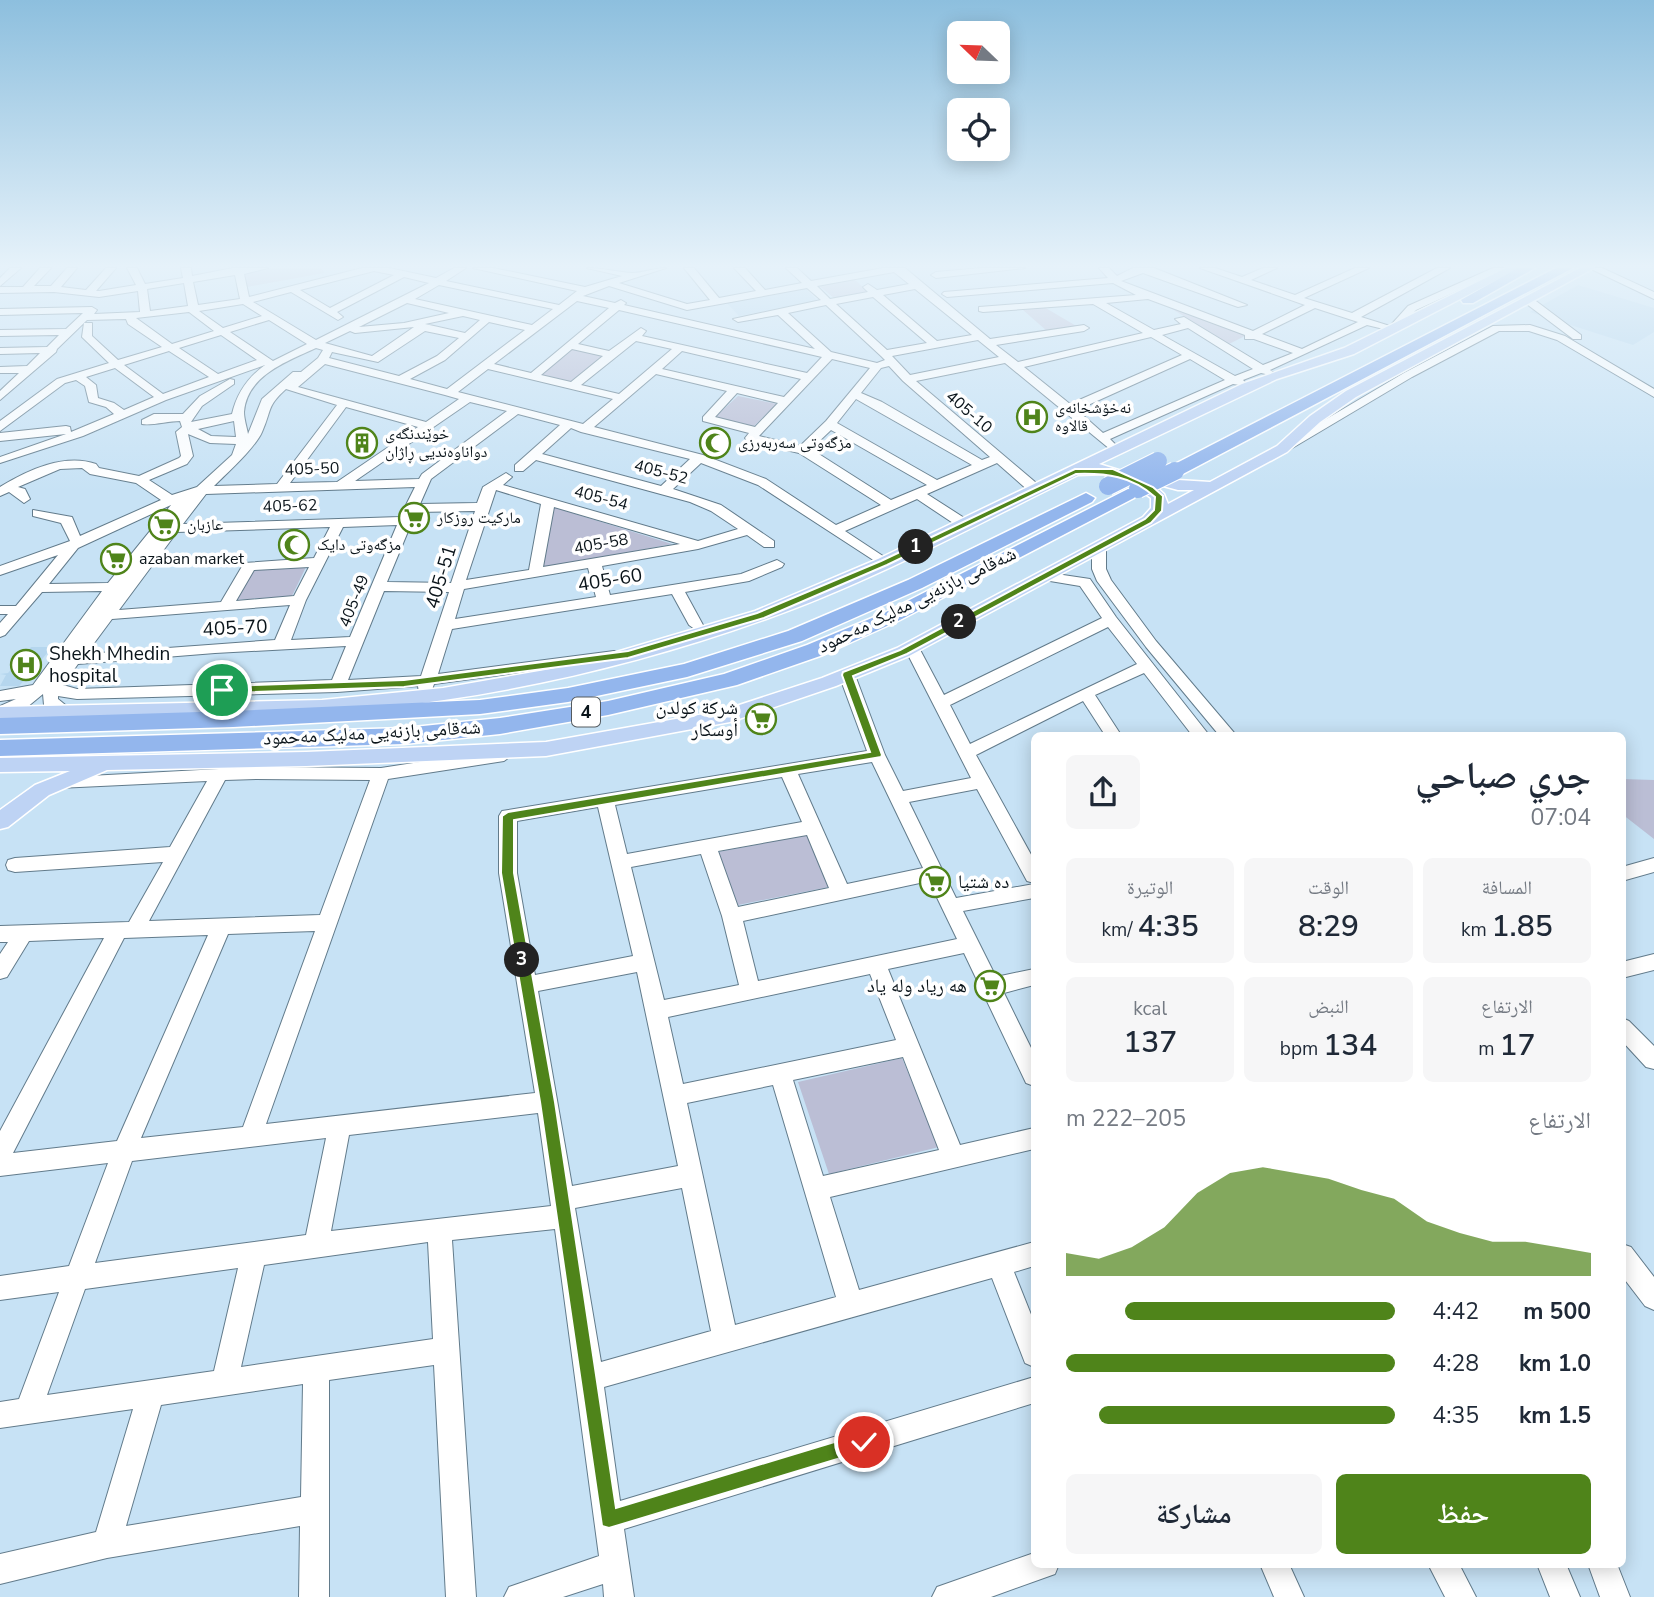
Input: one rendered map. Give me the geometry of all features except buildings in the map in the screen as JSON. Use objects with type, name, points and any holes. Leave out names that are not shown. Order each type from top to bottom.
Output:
[{"type":"highway","points":[[1319,378],[1387,343]]},
{"type":"highway","name":"شەقامی بازنەیی مەلیک مەحمود","points":[[0,748],[404,736],[500,726],[608,708],[729,680],[815,650],[891,617],[1167,462],[1422,343]]},
{"type":"highway","points":[[1406,350],[1435,343]]},
{"type":"highway","name":"شەقامی بازنەیی مەلیک مەحمود","points":[[0,726],[493,705],[568,695],[687,670],[795,636],[1118,490]]},
{"type":"highway","points":[[322,706],[350,713]]},
{"type":"main road","points":[[0,713],[322,706],[425,689],[551,675],[761,615],[884,563],[1075,471],[1240,384],[1267,373],[1349,351],[1366,343]]},
{"type":"main road","points":[[0,765],[118,761],[315,766],[546,749],[723,717],[847,675],[912,647],[1282,449],[1340,401],[1447,343]]},
{"type":"main road","points":[[1116,451],[1126,467],[1146,478],[1178,485],[1209,486]]},
{"type":"main road","points":[[1075,471],[1110,470],[1150,489],[1159,496],[1160,503],[1158,511],[1148,521]]},
{"type":"main road","points":[[0,821],[23,803],[58,782],[118,761]]},
{"type":"street","points":[[1,395],[57,343]]},
{"type":"street","points":[[93,343],[116,364],[163,398]]},
{"type":"street","points":[[163,343],[217,378]]},
{"type":"street","points":[[3,422],[61,382],[184,343]]},
{"type":"street","points":[[238,343],[269,363]]},
{"type":"street","points":[[4,490],[80,445],[121,414],[217,378],[269,363],[318,343]]},
{"type":"street","points":[[241,445],[256,433],[267,401],[280,387],[310,364],[326,354],[378,359],[402,343]]},
{"type":"street","points":[[401,380],[441,358],[459,343]]},
{"type":"street","points":[[449,393],[516,343]]},
{"type":"street","points":[[532,376],[572,343]]},
{"type":"street","points":[[573,386],[627,343]]},
{"type":"street","points":[[657,343],[809,377]]},
{"type":"street","points":[[771,343],[877,366]]},
{"type":"street","points":[[814,343],[829,356]]},
{"type":"street","name":"405-10","points":[[871,343],[907,379],[1036,489]]},
{"type":"street","points":[[803,450],[830,424],[877,366],[888,358],[934,344],[952,343]]},
{"type":"street","points":[[986,343],[1069,409],[1116,451]]},
{"type":"street","points":[[907,379],[1011,363],[1107,343]]},
{"type":"street","points":[[1168,343],[1240,384]]},
{"type":"street","points":[[1220,343],[1267,373],[1325,343]]},
{"type":"street","points":[[1229,348],[1239,343]]},
{"type":"street","points":[[1275,343],[1303,354]]},
{"type":"street","points":[[1282,449],[1460,343]]},
{"type":"street","points":[[1566,343],[1654,394]]},
{"type":"street","points":[[1586,343],[1654,385]]},
{"type":"street","points":[[315,344],[326,354],[401,380],[699,458],[762,482],[884,563]]},
{"type":"street","points":[[569,345],[611,355]]},
{"type":"street","points":[[585,429],[679,348]]},
{"type":"street","points":[[0,351],[66,349]]},
{"type":"street","points":[[326,354],[292,385],[292,390],[429,426]]},
{"type":"street","points":[[1069,409],[1190,355]]},
{"type":"street","points":[[754,434],[829,356]]},
{"type":"street","points":[[46,687],[112,587],[180,502],[207,485],[238,456],[241,445],[239,416],[242,399],[269,363]]},
{"type":"street","points":[[485,366],[621,398]]},
{"type":"street","points":[[0,370],[29,369]]},
{"type":"street","points":[[654,370],[786,401]]},
{"type":"street","points":[[140,480],[183,461],[187,456],[182,432],[208,395],[247,374],[258,375]]},
{"type":"street","points":[[78,376],[90,385],[93,400],[110,405],[121,414]]},
{"type":"street","points":[[1102,439],[1240,384]]},
{"type":"street","points":[[734,390],[707,419],[803,450],[891,506]]},
{"type":"street","points":[[855,394],[878,404],[981,465]]},
{"type":"street","points":[[340,486],[468,398]]},
{"type":"street","points":[[281,488],[344,404]]},
{"type":"street","name":"405-49","points":[[337,687],[422,483],[426,477],[515,411]]},
{"type":"street","points":[[146,422],[153,418],[187,422],[239,416]]},
{"type":"street","points":[[187,422],[197,435],[241,445]]},
{"type":"street","points":[[830,424],[937,485]]},
{"type":"street","points":[[519,468],[568,425]]},
{"type":"street","points":[[0,437],[62,429],[80,445],[86,463],[94,471],[140,480],[171,500]]},
{"type":"street","points":[[186,451],[208,447],[218,440]]},
{"type":"street","points":[[3,460],[80,445]]},
{"type":"street","name":"405-52","points":[[535,456],[707,504],[769,544]]},
{"type":"street","points":[[663,491],[699,458]]},
{"type":"street","points":[[836,530],[997,458]]},
{"type":"street","name":"405-54","points":[[500,482],[548,503],[649,529],[698,545]]},
{"type":"street","name":"405-51","points":[[425,689],[488,491],[500,482]]},
{"type":"street","name":"405-50","points":[[207,485],[281,488],[422,483]]},
{"type":"street","points":[[0,571],[76,544],[207,485]]},
{"type":"street","points":[[0,713],[46,687],[74,660],[207,485]]},
{"type":"street","points":[[4,490],[20,492],[24,499]]},
{"type":"street","points":[[919,494],[964,524]]},
{"type":"street","points":[[534,574],[548,503]]},
{"type":"street","name":"405-62","points":[[176,528],[339,522],[483,507]]},
{"type":"street","points":[[38,513],[67,520],[76,544]]},
{"type":"street","points":[[281,645],[299,600],[339,522]]},
{"type":"street","name":"405-58","points":[[379,586],[441,589],[698,545],[747,531]]},
{"type":"street","points":[[0,632],[76,544]]},
{"type":"street","points":[[1099,547],[1099,569],[1104,581],[1151,644],[1225,732]]},
{"type":"street","points":[[227,604],[249,566],[319,562]]},
{"type":"street","points":[[594,563],[604,601]]},
{"type":"street","name":"405-60","points":[[446,625],[744,578],[777,564]]},
{"type":"street","points":[[1043,576],[1085,582],[1110,620],[1199,732]]},
{"type":"street","points":[[38,588],[112,587]]},
{"type":"street","points":[[677,590],[696,625]]},
{"type":"street","points":[[109,615],[299,600]]},
{"type":"street","points":[[0,610],[20,610]]},
{"type":"street","points":[[941,704],[1110,620]]},
{"type":"street","name":"405-70","points":[[74,660],[357,641]]},
{"type":"street","points":[[1133,649],[1151,644]]},
{"type":"street","points":[[912,647],[966,753],[1031,871]]},
{"type":"street","points":[[966,753],[1146,666]]},
{"type":"street","points":[[847,675],[877,755],[1031,1070]]},
{"type":"street","points":[[46,687],[50,701],[66,712]]},
{"type":"street","points":[[0,696],[46,687],[72,694],[337,687],[425,689]]},
{"type":"street","points":[[1086,693],[1111,732]]},
{"type":"street","points":[[58,782],[219,775],[315,766],[381,774],[546,749]]},
{"type":"street","points":[[619,1597],[590,1378],[508,873],[508,816],[877,755]]},
{"type":"street","points":[[788,770],[841,892]]},
{"type":"street","points":[[250,1137],[381,774]]},
{"type":"street","points":[[0,1154],[127,929],[176,854],[219,775]]},
{"type":"street","points":[[898,799],[982,782]]},
{"type":"street","points":[[605,800],[656,1011],[726,1340]]},
{"type":"street","points":[[620,862],[812,827]]},
{"type":"street","points":[[707,846],[732,916],[751,990]]},
{"type":"street","points":[[15,865],[176,854]]},
{"type":"street","points":[[1626,873],[1652,868]]},
{"type":"street","points":[[732,916],[935,873]]},
{"type":"street","points":[[951,906],[1031,892]]},
{"type":"street","points":[[0,934],[327,923]]},
{"type":"street","points":[[28,1410],[124,1151],[222,926]]},
{"type":"street","points":[[0,971],[24,932]]},
{"type":"street","points":[[656,1011],[969,944]]},
{"type":"street","points":[[528,985],[644,962]]},
{"type":"street","points":[[1626,969],[1654,962]]},
{"type":"street","points":[[876,964],[953,1155]]},
{"type":"street","points":[[990,987],[1031,978]]},
{"type":"street","points":[[1626,1031],[1654,1060]]},
{"type":"street","points":[[674,1096],[910,1046]]},
{"type":"street","points":[[780,1073],[851,1306]]},
{"type":"street","points":[[0,1164],[547,1102]]},
{"type":"street","points":[[316,1245],[339,1127]]},
{"type":"street","points":[[815,1189],[953,1155],[1031,1140]]},
{"type":"street","points":[[0,1288],[439,1229],[563,1208],[691,1175]]},
{"type":"street","points":[[439,1229],[461,1597]]},
{"type":"street","points":[[224,1382],[254,1254]]},
{"type":"street","points":[[590,1378],[1031,1255]]},
{"type":"street","points":[[1626,1261],[1654,1297]]},
{"type":"street","points":[[999,1265],[1031,1346]]},
{"type":"street","points":[[0,1415],[447,1350]]},
{"type":"street","points":[[314,1597],[316,1369]]},
{"type":"street","points":[[609,1519],[1031,1391]]},
{"type":"street","points":[[107,1544],[150,1392]]},
{"type":"street","points":[[0,1569],[107,1544],[315,1509]]},
{"type":"street","points":[[519,1597],[615,1565]]},
{"type":"street","points":[[947,1597],[1033,1568]]},
{"type":"street","points":[[1275,1568],[1290,1597]]},
{"type":"street","points":[[1444,1568],[1461,1597]]},
{"type":"street","points":[[1553,1568],[1565,1597]]},
{"type":"street","points":[[1604,1568],[1615,1597]]},
{"type":"shaded area","points":[[571,348],[605,357],[572,383],[539,375]]},
{"type":"shaded area","points":[[738,396],[777,404],[754,426],[715,417]]},
{"type":"shaded area","points":[[553,507],[672,544],[541,569]]},
{"type":"shaded area","points":[[306,567],[292,596],[234,600],[251,569]]},
{"type":"shaded area","name":"Shekh Mhedin hospital","points":[[31,647],[52,647],[30,674],[39,675],[29,675],[19,686],[0,686],[6,675],[0,674],[8,673]]},
{"type":"shaded area","points":[[1626,779],[1654,780],[1654,839],[1626,817]]},
{"type":"shaded area","points":[[807,835],[829,887],[738,905],[718,852]]},
{"type":"shaded area","points":[[902,1058],[939,1147],[829,1174],[798,1082]]},
{"type":"place","name":"نەخۆشخانەی قالاوە","points":[[1032,417]]},
{"type":"place","name":"خوێندنگەی دواناوەندیی ڕاژان","points":[[362,443]]},
{"type":"place","name":"مزگەوتی سەربەرزی","points":[[715,443]]},
{"type":"place","name":"ماركيت روزكار","points":[[414,518]]},
{"type":"place","name":"عازبان","points":[[164,525]]},
{"type":"place","name":"مزگەوتی دایک","points":[[294,545]]},
{"type":"place","name":"azaban market","points":[[116,559]]},
{"type":"place","name":"Shekh Mhedin hospital","points":[[26,665]]},
{"type":"place","name":"شرکة کولدن أوسکار","points":[[761,719]]},
{"type":"place","name":"ده شتيا","points":[[935,882]]},
{"type":"place","name":"هه رياد وله ياد","points":[[990,986]]},
{"type":"route","points":[[222,690],[404,683],[628,654],[761,615],[884,563],[1075,471],[1110,470],[1124,475],[1159,496],[1158,511],[1148,521],[903,652],[847,675],[877,755],[508,816],[508,873],[547,1102],[609,1519],[864,1442]]}]
